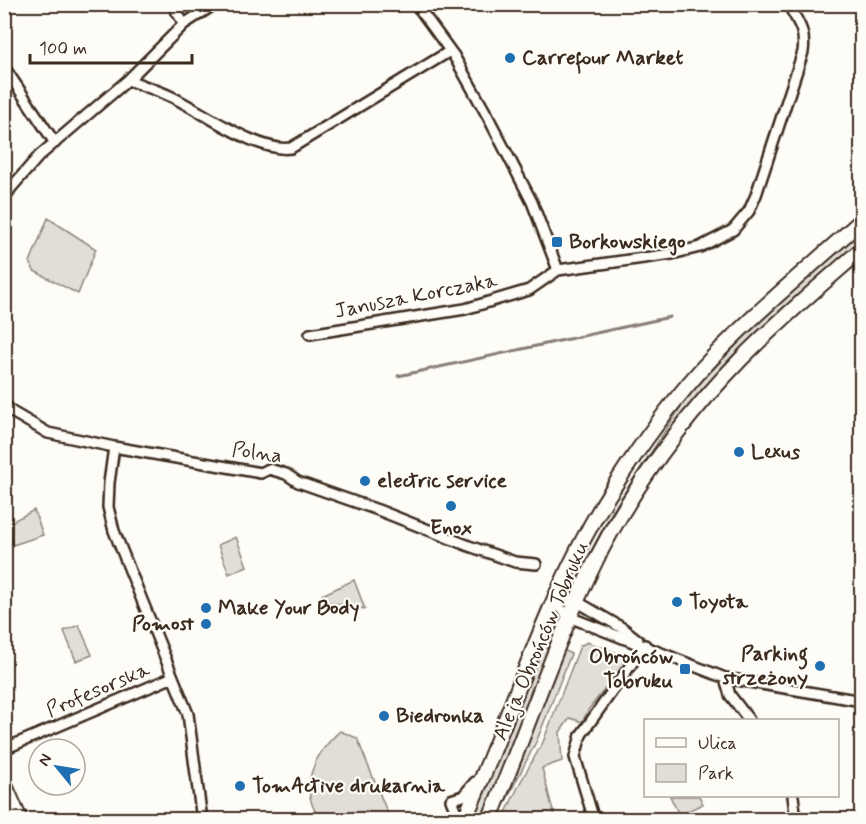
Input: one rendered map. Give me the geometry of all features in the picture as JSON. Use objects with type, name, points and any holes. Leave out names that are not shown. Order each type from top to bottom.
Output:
[{"type":"main road","name":"Aleja Obrońców Tobruku","points":[[464,819],[553,600],[614,486],[676,400],[739,331],[861,220]]},
{"type":"main road","name":"Aleja Obrońców Tobruku","points":[[489,819],[576,601],[620,517],[649,472],[687,420],[742,358],[861,249]]},
{"type":"main road","points":[[4,783],[20,819]]},
{"type":"street","points":[[172,4],[184,24]]},
{"type":"street","points":[[4,199],[30,165],[128,80],[184,24],[215,4]]},
{"type":"street","points":[[416,4],[450,51],[487,115],[532,202],[558,270],[672,254],[717,240],[735,228],[749,211],[756,195],[803,52],[805,38],[802,27],[788,4]]},
{"type":"street","points":[[128,80],[173,97],[257,142],[285,149],[291,148],[450,51]]},
{"type":"street","points":[[4,67],[55,143]]},
{"type":"street","name":"Janusza Korczaka","points":[[310,334],[465,309],[529,290],[558,270]]},
{"type":"street","name":"Polna","points":[[4,404],[12,412],[48,433],[261,473],[269,469],[470,546],[515,561],[536,564]]},
{"type":"street","name":"Profesorska","points":[[114,447],[108,507],[114,531],[188,714],[202,819]]},
{"type":"street","points":[[553,600],[576,601],[624,629],[645,645]]},
{"type":"street","points":[[553,600],[569,617],[725,678],[861,701]]},
{"type":"street","points":[[594,819],[575,757],[581,735],[645,645]]},
{"type":"street","name":"Profesorska","points":[[4,749],[173,677]]},
{"type":"street","points":[[725,678],[730,694],[748,719]]},
{"type":"street","name":"Aleja Obrońców Tobruku","points":[[456,819],[451,800],[463,796],[470,790],[487,766]]},
{"type":"street","points":[[794,797],[796,819]]},
{"type":"green space","points":[[48,218],[96,249],[78,294],[34,271],[30,262]]},
{"type":"green space","points":[[861,229],[861,240],[812,284],[695,401],[639,475],[573,590],[611,513],[688,396],[750,330]]},
{"type":"green space","points":[[34,510],[43,535],[13,545],[5,525]]},
{"type":"green space","points":[[236,537],[247,566],[229,574],[218,545]]},
{"type":"green space","points":[[354,580],[365,609],[323,601],[322,595]]},
{"type":"green space","points":[[79,625],[92,655],[76,661],[64,631]]},
{"type":"green space","points":[[544,642],[551,645],[486,810],[482,819],[473,820]]},
{"type":"green space","points":[[587,642],[622,655],[627,661],[589,709],[582,722],[570,718],[560,732],[562,761],[542,768],[555,819],[503,819],[543,742],[580,646]]},
{"type":"green space","points":[[564,650],[571,654],[537,740],[501,811]]},
{"type":"green space","points":[[340,731],[357,738],[390,819],[320,819],[313,807],[309,784],[312,772],[323,750]]},
{"type":"green space","points":[[670,797],[700,797],[703,804],[679,815]]},
{"type":"waterway","points":[[398,376],[670,317]]},
{"type":"place","name":"Carrefour Market","points":[[510,58]]},
{"type":"place","name":"Borkowskiego","points":[[557,242]]},
{"type":"place","name":"Lexus","points":[[739,452]]},
{"type":"place","name":"electric service","points":[[365,481]]},
{"type":"place","name":"Enox","points":[[451,506]]},
{"type":"place","name":"Toyota","points":[[677,602]]},
{"type":"place","name":"Make Your Body","points":[[206,608]]},
{"type":"place","name":"Pomost","points":[[206,624]]},
{"type":"place","name":"Parking strzeżony","points":[[820,666]]},
{"type":"place","name":"Obrońców Tobruku","points":[[685,669]]},
{"type":"place","name":"Biedronka","points":[[384,716]]},
{"type":"place","name":"TomActive drukarnia","points":[[240,786]]}]
